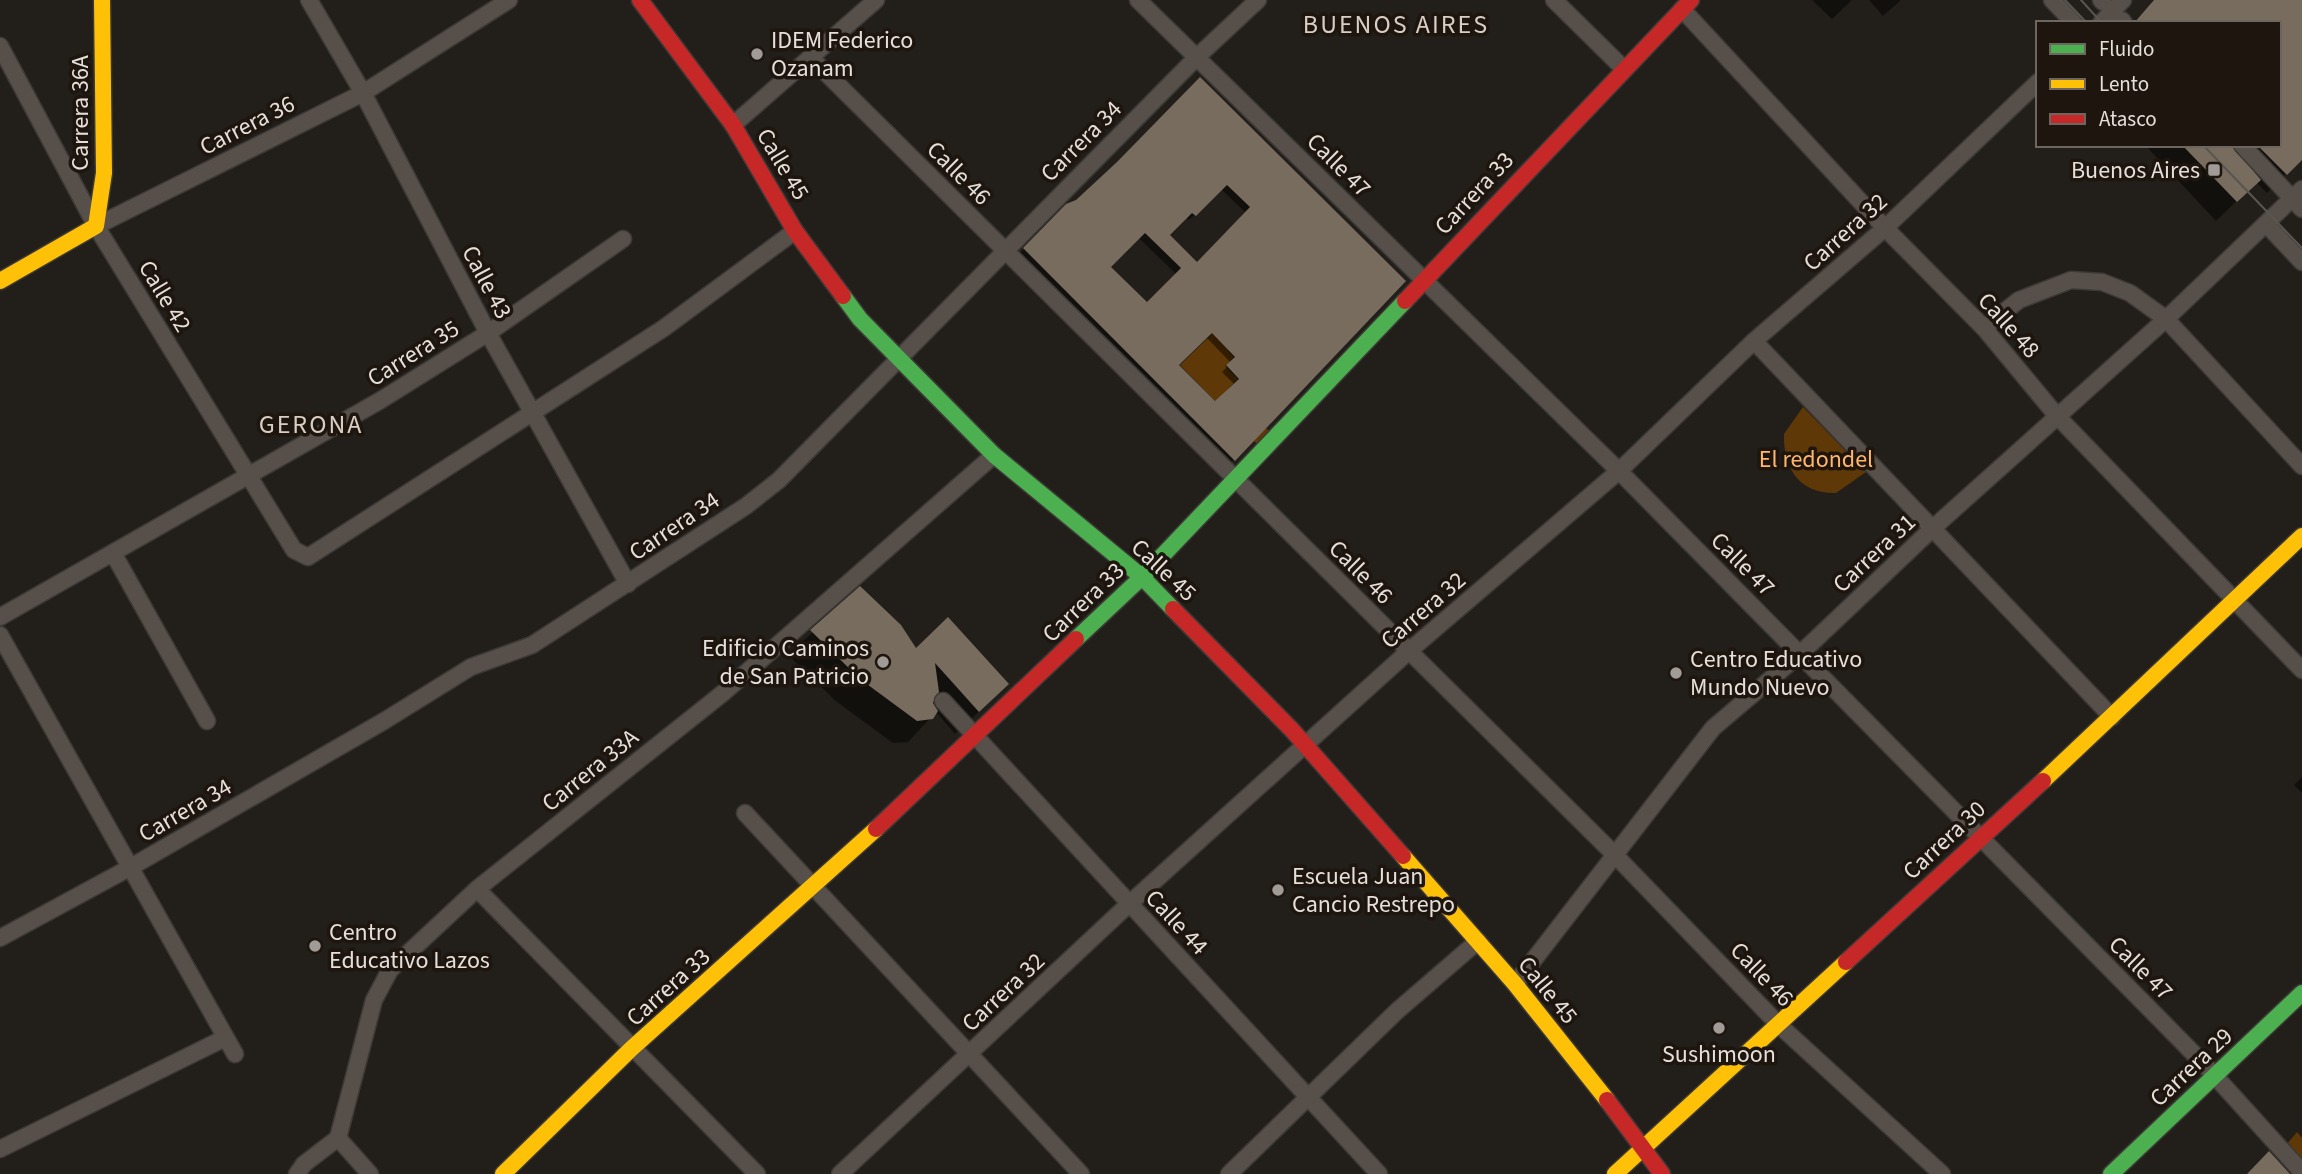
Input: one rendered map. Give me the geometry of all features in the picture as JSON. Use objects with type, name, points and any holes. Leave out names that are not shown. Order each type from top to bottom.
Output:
[{"type":"street","name":"Carrera 36A","points":[[96,226],[104,173],[102,0]]},
{"type":"street","name":"Calle 43","points":[[309,0],[363,93],[531,413],[628,584]]},
{"type":"street","name":"Carrera 36","points":[[0,281],[96,226],[363,93],[509,0]]},
{"type":"street","name":"Calle 45","points":[[640,0],[733,125],[796,231],[860,319],[994,455],[1142,577],[1306,745],[1515,984],[1645,1148],[1662,1174]]},
{"type":"street","points":[[733,125],[876,0]]},
{"type":"street","name":"Calle 47","points":[[1138,0],[1619,471],[2215,1076],[2302,1172]]},
{"type":"street","name":"Carrera 34","points":[[0,937],[131,867],[384,721],[471,667],[532,645],[746,506],[779,480],[1198,56],[1258,0]]},
{"type":"street","points":[[1554,0],[1623,68]]},
{"type":"street","points":[[2052,0],[2072,21]]},
{"type":"street","points":[[2103,21],[2123,0]]},
{"type":"street","name":"Carrera 33","points":[[503,1174],[631,1049],[976,737],[1142,577],[1623,68],[1687,5]]},
{"type":"street","name":"Calle 48","points":[[1687,5],[1885,228],[1984,328],[2057,416],[2302,670]]},
{"type":"street","name":"Calle 42","points":[[0,46],[96,226],[294,550],[308,557],[531,413]]},
{"type":"street","name":"Calle 46","points":[[811,58],[1614,854],[1779,1025],[1942,1174]]},
{"type":"street","name":"Carrera 32","points":[[840,1174],[1129,904],[1409,651],[1619,471],[1754,341],[1885,228],[2036,84]]},
{"type":"street","points":[[2244,147],[2299,199]]},
{"type":"street","name":"Carrera 31","points":[[1515,984],[1713,728],[1800,654],[1933,528],[2299,199]]},
{"type":"street","points":[[2267,225],[2302,262]]},
{"type":"street","points":[[531,413],[664,328],[796,231]]},
{"type":"street","name":"Carrera 35","points":[[0,617],[381,400],[488,333],[623,239]]},
{"type":"street","points":[[1984,328],[2019,300],[2045,288],[2071,281],[2102,282],[2130,293],[2166,320],[2302,466]]},
{"type":"street","points":[[1754,341],[2112,717]]},
{"type":"street","name":"Carrera 33A","points":[[338,1138],[374,1000],[390,970],[477,889],[723,693],[994,455]]},
{"type":"street","name":"Carrera 30","points":[[1615,1174],[2112,717],[2302,536]]},
{"type":"street","points":[[113,553],[207,721]]},
{"type":"street","points":[[0,635],[235,1054]]},
{"type":"street","name":"Calle 44","points":[[943,701],[1379,1174]]},
{"type":"street","points":[[745,813],[1081,1174]]},
{"type":"street","points":[[477,889],[631,1049],[757,1174]]},
{"type":"street","points":[[1229,1174],[1397,1011],[1478,941]]},
{"type":"street","name":"Carrera 29","points":[[2111,1174],[2302,993]]},
{"type":"street","points":[[0,1149],[225,1038]]},
{"type":"street","points":[[297,1174],[304,1164],[338,1138],[370,1174]]},
{"type":"green space","points":[[1202,326],[1244,336],[1228,351],[1234,357],[1225,366],[1238,379],[1228,389],[1269,431],[1257,444],[1180,365],[1211,335]]},
{"type":"green space","name":"El redondel","points":[[1803,407],[1866,472],[1836,493],[1812,489],[1803,484],[1790,468],[1786,458],[1784,434]]},
{"type":"green space","points":[[2297,1132],[2302,1138],[2302,1160],[2287,1144]]},
{"type":"building","points":[[2154,0],[2302,0],[2302,160],[2287,175],[2259,147],[2281,147],[2281,21],[2136,21]]},
{"type":"building","points":[[1200,77],[1406,281],[1235,461],[1023,248],[1066,204],[1076,200]],"holes":[[[1227,185],[1250,207],[1197,262],[1170,235],[1192,213],[1196,216]],[[1145,233],[1181,268],[1147,302],[1111,267]],[[1212,333],[1235,357],[1226,365],[1239,379],[1215,401],[1179,365]]]},
{"type":"building","points":[[2184,147],[2234,147],[2261,180],[2237,202]]},
{"type":"building","name":"Edificio Caminos de San Patricio","points":[[860,586],[901,625],[916,648],[948,617],[1009,684],[979,712],[935,663],[939,692],[933,703],[938,711],[933,719],[917,721],[860,679],[810,630]]},
{"type":"building","points":[[2269,1151],[2290,1174],[2247,1174]]},
{"type":"tram line","points":[[2065,0],[2085,21]]},
{"type":"tram line","points":[[2081,0],[2100,21]]},
{"type":"tram line","points":[[2205,147],[2302,248]]},
{"type":"traffic: fast","points":[[843,296],[860,319],[994,455],[1142,577],[1173,609]]},
{"type":"traffic: fast","points":[[1076,639],[1142,577],[1405,301]]},
{"type":"traffic: fast","points":[[2111,1174],[2302,993]]},
{"type":"traffic: slow","points":[[0,281],[96,226],[104,173],[102,0]]},
{"type":"traffic: slow","points":[[2043,781],[2302,536]]},
{"type":"traffic: slow","points":[[503,1174],[631,1049],[876,829]]},
{"type":"traffic: slow","points":[[1403,856],[1515,984],[1607,1100]]},
{"type":"traffic: slow","points":[[1615,1174],[1846,962]]},
{"type":"traffic: jam","points":[[640,0],[733,125],[795,231],[843,296]]},
{"type":"traffic: jam","points":[[1405,301],[1691,0]]},
{"type":"traffic: jam","points":[[1173,609],[1292,730],[1403,856]]},
{"type":"traffic: jam","points":[[876,829],[1076,639]]},
{"type":"traffic: jam","points":[[1846,962],[2043,781]]},
{"type":"traffic: jam","points":[[1607,1100],[1662,1174]]},
{"type":"place","name":"IDEM Federico Ozanam","points":[[757,54]]},
{"type":"place","name":"Buenos Aires","points":[[2214,170]]},
{"type":"place","name":"Edificio Caminos de San Patricio","points":[[883,662]]},
{"type":"place","name":"Centro Educativo Mundo Nuevo","points":[[1676,673]]},
{"type":"place","name":"Escuela Juan Cancio Restrepo","points":[[1278,890]]},
{"type":"place","name":"Centro Educativo Lazos","points":[[315,946]]},
{"type":"place","name":"Sushimoon","points":[[1719,1028]]},
{"type":"district","name":"BUENOS AIRES","points":[[1396,24]]},
{"type":"district","name":"GERONA","points":[[311,424]]}]
